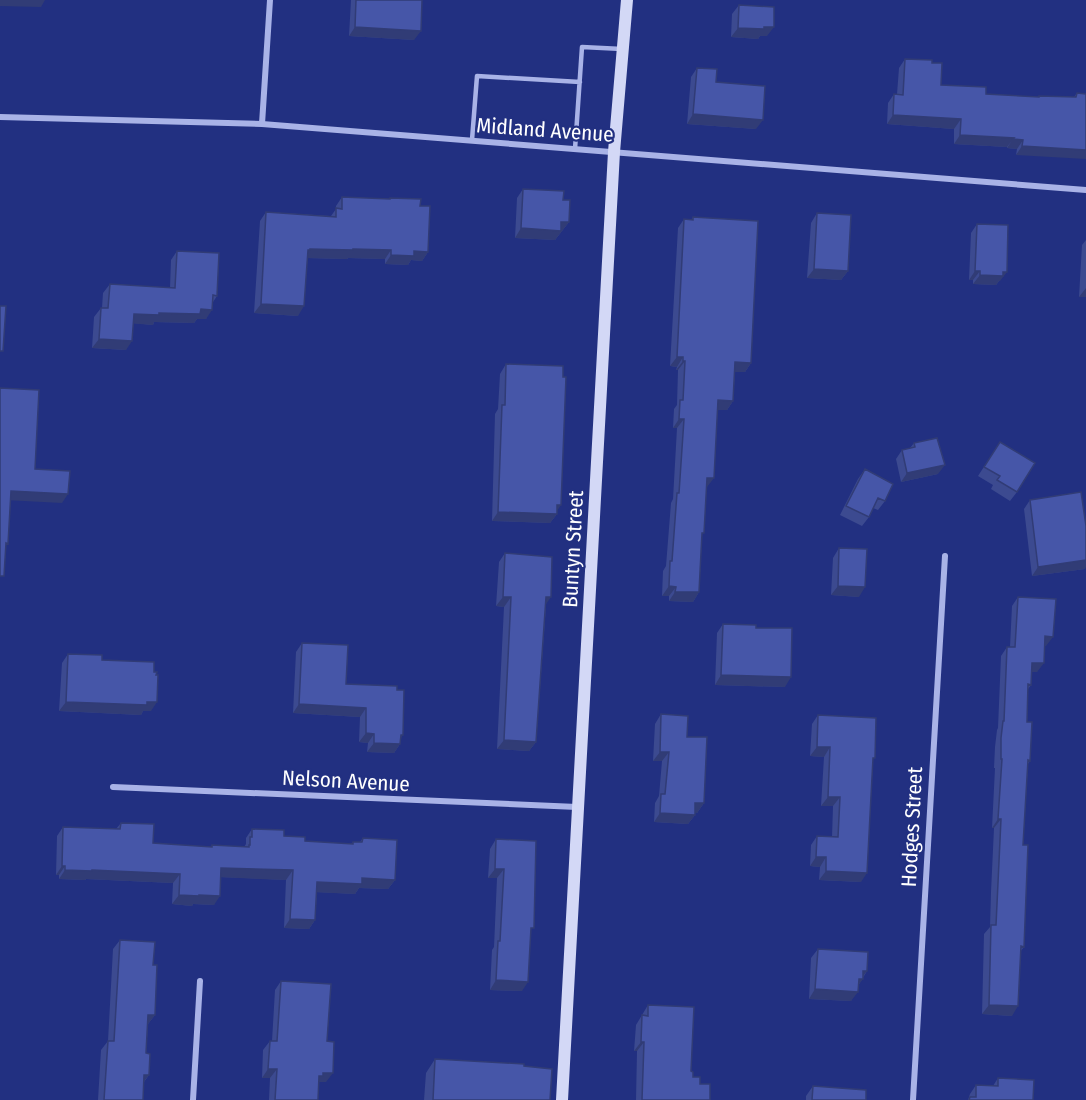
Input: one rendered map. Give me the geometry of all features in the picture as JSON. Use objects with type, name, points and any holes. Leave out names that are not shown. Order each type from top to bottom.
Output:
[{"type":"street","points":[[262,124],[270,0]]},
{"type":"street","name":"Buntyn Street","points":[[562,1100],[614,152],[627,0]]},
{"type":"street","name":"Midland Avenue","points":[[0,117],[262,124],[1086,190]]},
{"type":"street","name":"Hodges Street","points":[[913,1100],[945,556]]},
{"type":"street","name":"Nelson Avenue","points":[[113,787],[578,807]]},
{"type":"street","points":[[193,1100],[200,981]]},
{"type":"lane","points":[[575,148],[582,47],[623,50]]},
{"type":"lane","points":[[472,140],[477,76],[580,82]]},
{"type":"building","points":[[356,0],[422,0],[421,31],[355,27]]},
{"type":"building","points":[[739,5],[774,7],[774,27],[738,28]]},
{"type":"building","points":[[905,59],[932,60],[932,63],[942,63],[941,85],[986,87],[986,94],[1076,97],[1077,93],[1086,94],[1086,150],[1022,146],[1023,140],[1014,138],[960,135],[961,119],[893,115],[894,94],[903,95]]},
{"type":"building","points":[[697,68],[717,69],[716,82],[765,86],[763,120],[693,114]]},
{"type":"building","points":[[523,189],[564,191],[563,200],[570,200],[569,222],[561,222],[561,231],[521,228]]},
{"type":"building","points":[[342,197],[421,199],[420,206],[430,206],[428,252],[414,251],[414,256],[391,255],[391,250],[310,249],[308,250],[304,306],[261,304],[266,212],[336,217],[336,208],[342,209]]},
{"type":"building","points":[[817,213],[851,215],[848,271],[814,269]]},
{"type":"building","points":[[693,217],[758,221],[751,363],[735,362],[733,401],[718,400],[714,478],[707,478],[699,592],[675,592],[676,587],[669,586],[670,561],[672,561],[677,493],[679,493],[684,419],[679,419],[680,400],[683,400],[685,361],[683,357],[677,357],[684,219],[693,220]]},
{"type":"building","points":[[977,224],[1008,225],[1007,272],[1003,272],[1003,276],[980,275],[980,271],[975,271]]},
{"type":"building","points":[[177,251],[219,253],[217,296],[213,295],[212,310],[201,309],[200,314],[134,314],[132,341],[99,339],[101,308],[108,308],[110,284],[175,288]]},
{"type":"building","points":[[0,306],[6,306],[3,351],[0,351]]},
{"type":"building","points":[[506,364],[563,366],[563,377],[566,377],[561,505],[557,505],[557,514],[498,512]]},
{"type":"building","points":[[0,388],[39,390],[35,469],[70,471],[68,494],[11,491],[4,576],[0,576]]},
{"type":"building","points":[[937,438],[945,465],[907,473],[902,450],[915,447],[914,443]]},
{"type":"building","points":[[1000,442],[1035,463],[1017,492],[997,480],[1000,476],[984,467]]},
{"type":"building","points":[[865,469],[893,484],[885,501],[878,498],[869,517],[846,506]]},
{"type":"building","points":[[1081,492],[1086,526],[1086,560],[1038,567],[1030,500]]},
{"type":"building","points":[[839,548],[867,549],[865,587],[838,586]]},
{"type":"building","points":[[505,553],[552,557],[551,597],[546,597],[536,742],[504,740],[511,597],[503,597]]},
{"type":"building","points":[[1018,597],[1056,599],[1053,637],[1045,636],[1044,663],[1032,663],[1031,685],[1028,684],[1027,722],[1032,722],[1023,845],[1028,845],[1024,947],[1021,946],[1018,1006],[989,1005],[991,925],[996,925],[1001,819],[998,819],[1001,738],[1004,721],[1007,647],[1015,647]]},
{"type":"building","points":[[723,624],[756,625],[756,628],[792,628],[791,677],[721,675]]},
{"type":"building","points":[[302,643],[348,645],[346,684],[397,686],[397,690],[404,690],[403,735],[401,735],[400,744],[374,743],[374,734],[366,733],[366,708],[299,704]]},
{"type":"building","points":[[68,654],[102,655],[102,660],[154,662],[154,672],[158,675],[157,702],[147,702],[147,705],[66,702]]},
{"type":"building","points":[[661,714],[688,716],[687,737],[707,737],[704,803],[695,803],[695,815],[660,813],[661,794],[665,794],[669,752],[660,752]]},
{"type":"building","points":[[818,715],[876,718],[867,873],[826,871],[826,857],[816,857],[817,836],[838,837],[840,797],[828,797],[830,747],[817,747]]},
{"type":"building","points":[[121,823],[154,824],[153,843],[212,847],[212,845],[249,847],[252,829],[284,830],[284,836],[305,837],[305,841],[353,844],[353,842],[362,842],[363,838],[397,840],[395,880],[362,878],[362,884],[317,882],[315,920],[290,919],[293,870],[221,868],[220,896],[199,896],[179,895],[180,874],[65,870],[65,866],[62,866],[63,827],[120,829]]},
{"type":"building","points":[[496,839],[536,841],[534,928],[531,928],[528,982],[496,980],[504,869],[495,869]]},
{"type":"building","points":[[120,940],[155,942],[153,965],[157,965],[155,1015],[148,1015],[146,1053],[150,1054],[149,1075],[144,1075],[143,1100],[104,1100],[108,1041],[114,1041]]},
{"type":"building","points":[[818,949],[868,952],[867,971],[863,971],[863,979],[859,979],[858,992],[815,989]]},
{"type":"building","points":[[281,981],[331,984],[327,1041],[334,1042],[333,1073],[323,1073],[323,1076],[319,1076],[318,1100],[275,1100],[277,1069],[268,1069],[270,1041],[277,1041]]},
{"type":"building","points":[[648,1005],[694,1007],[691,1071],[693,1077],[700,1077],[700,1084],[710,1084],[710,1100],[642,1100],[644,1042],[641,1042],[642,1015],[648,1016]]},
{"type":"building","points":[[435,1059],[524,1064],[524,1066],[552,1069],[550,1100],[433,1100]]},
{"type":"building","points":[[998,1078],[1034,1080],[1033,1100],[969,1100],[970,1097],[976,1097],[976,1085],[998,1086]]},
{"type":"building","points":[[813,1086],[866,1090],[866,1100],[812,1100]]}]
